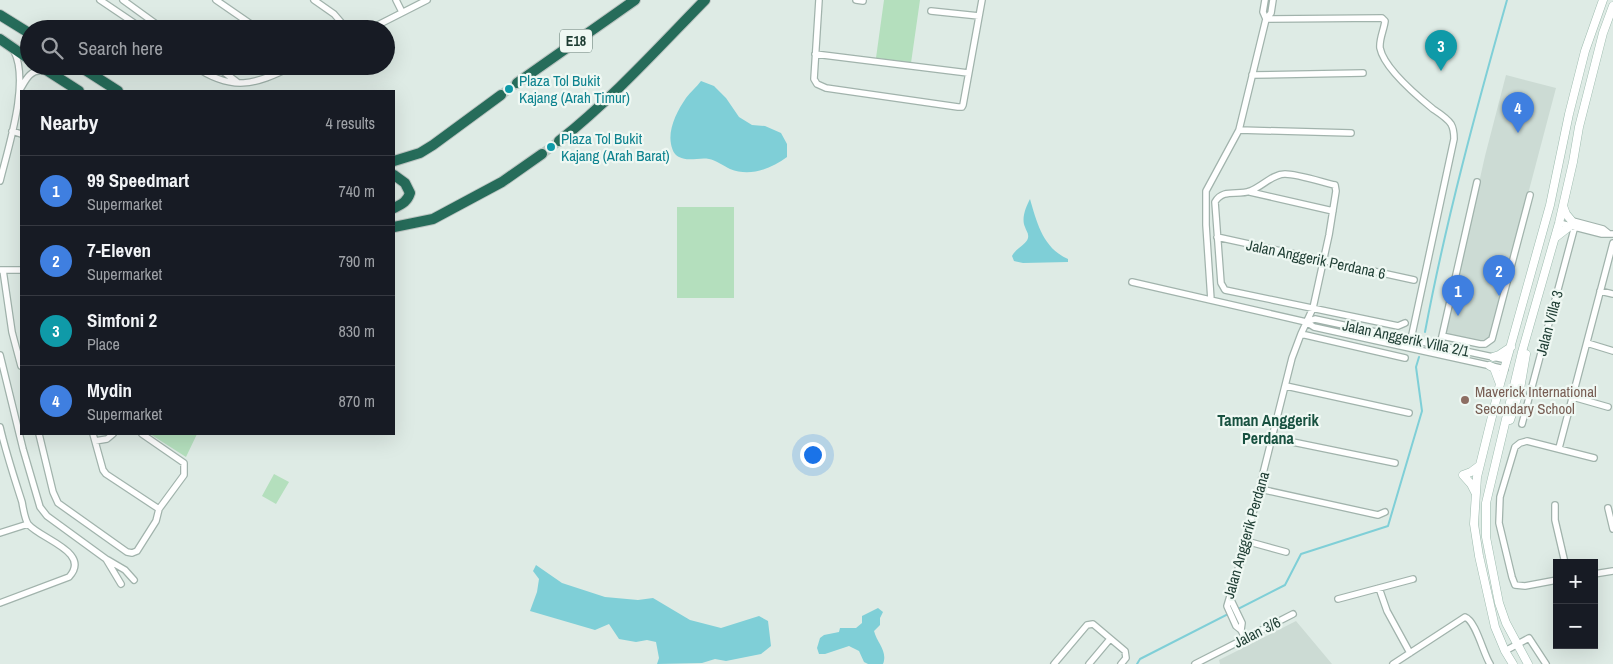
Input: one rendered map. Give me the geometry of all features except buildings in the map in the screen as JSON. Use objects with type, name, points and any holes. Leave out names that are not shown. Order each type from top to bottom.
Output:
[{"type":"highway","name":"E18","points":[[517,83],[635,0]]},
{"type":"highway","points":[[559,141],[582,123],[606,100],[705,0]]},
{"type":"highway","points":[[0,15],[20,27]]},
{"type":"highway","points":[[0,39],[20,53]]},
{"type":"highway","points":[[54,75],[77,90]]},
{"type":"highway","points":[[93,75],[116,90]]},
{"type":"highway","points":[[395,161],[420,153],[433,145],[501,95]]},
{"type":"highway","points":[[395,227],[433,219],[502,182],[542,154]]},
{"type":"highway","points":[[395,176],[405,183],[410,194],[404,204],[395,208]]},
{"type":"street","points":[[100,0],[130,20]]},
{"type":"street","points":[[122,0],[150,20]]},
{"type":"street","points":[[216,0],[245,20]]},
{"type":"street","points":[[314,0],[339,20]]},
{"type":"street","points":[[396,0],[402,12]]},
{"type":"street","points":[[387,20],[427,0]]},
{"type":"street","points":[[819,0],[814,79],[817,84],[826,88],[958,107],[962,107],[982,0]]},
{"type":"street","points":[[856,0],[863,1]]},
{"type":"street","points":[[1266,0],[1263,12],[1266,19]]},
{"type":"street","points":[[1211,300],[1206,225],[1206,191],[1239,130],[1266,19],[1271,13],[1273,0]]},
{"type":"street","points":[[1513,664],[1504,650],[1495,627],[1479,556],[1474,524],[1475,493],[1479,466],[1500,384],[1508,365],[1511,347],[1550,205],[1585,51],[1604,0]]},
{"type":"street","points":[[1528,664],[1506,623],[1499,603],[1486,537],[1486,503],[1520,361],[1555,239],[1603,33],[1613,6]]},
{"type":"street","points":[[931,11],[979,16]]},
{"type":"street","points":[[1266,19],[1382,18],[1385,21],[1380,45],[1382,57],[1424,102],[1450,123],[1454,131],[1454,139],[1411,339]]},
{"type":"street","points":[[0,181],[20,89],[20,70],[12,47]]},
{"type":"street","points":[[815,54],[968,73]]},
{"type":"street","points":[[1252,75],[1363,73]]},
{"type":"street","points":[[20,89],[29,75]]},
{"type":"street","points":[[206,75],[226,82],[249,84],[273,75]]},
{"type":"street","points":[[228,75],[239,83]]},
{"type":"street","points":[[1239,130],[1351,133]]},
{"type":"street","points":[[12,131],[20,134]]},
{"type":"street","points":[[1562,147],[1571,146],[1577,140]]},
{"type":"street","name":"Jalan Anggerik Perdana","points":[[1240,626],[1227,606],[1260,489],[1292,358],[1300,334],[1313,308],[1336,191],[1335,185],[1285,174],[1276,176],[1250,192]]},
{"type":"street","points":[[1438,354],[1477,182]]},
{"type":"street","points":[[1333,211],[1250,192],[1223,194],[1217,198],[1214,202],[1217,237],[1221,283],[1225,290],[1398,326],[1405,323]]},
{"type":"street","points":[[1442,336],[1480,344],[1490,343],[1492,340],[1530,195]]},
{"type":"street","points":[[1550,205],[1559,220]]},
{"type":"street","points":[[1563,206],[1573,224]]},
{"type":"street","points":[[1544,226],[1559,220],[1602,234],[1611,233]]},
{"type":"street","points":[[1555,239],[1573,224]]},
{"type":"street","name":"Jalan Villa 3","points":[[1522,424],[1573,224]]},
{"type":"street","name":"Jalan Anggerik Perdana 6","points":[[1217,237],[1414,280]]},
{"type":"street","points":[[1559,448],[1613,242]]},
{"type":"street","points":[[20,270],[1,270],[10,323],[20,362]]},
{"type":"street","name":"Jalan Anggerik Villa 2/1","points":[[1132,282],[1306,322],[1314,327],[1490,366],[1508,365]]},
{"type":"street","points":[[1600,291],[1613,294]]},
{"type":"street","name":"Jalan Anggerik Villa 2/1","points":[[1306,322],[1315,319],[1440,345],[1493,357],[1508,365]]},
{"type":"street","points":[[1300,334],[1405,358]]},
{"type":"street","points":[[1586,343],[1613,351]]},
{"type":"street","points":[[1500,439],[1506,433],[1520,389],[1527,354],[1524,346]]},
{"type":"street","points":[[1493,357],[1511,347]]},
{"type":"street","points":[[0,355],[23,449],[40,507],[47,516],[106,559],[125,570],[134,580]]},
{"type":"street","points":[[1508,365],[1520,361]]},
{"type":"street","points":[[1508,365],[1517,374]]},
{"type":"street","points":[[1490,366],[1494,368],[1500,384]]},
{"type":"street","points":[[1286,386],[1409,413]]},
{"type":"street","points":[[1573,397],[1608,407]]},
{"type":"street","points":[[0,427],[28,524],[67,551],[75,564],[74,572],[69,577],[0,603]]},
{"type":"street","points":[[39,435],[53,492],[58,503],[127,552],[132,553],[137,551],[156,521],[159,509],[184,475],[184,463],[143,435]]},
{"type":"street","points":[[93,435],[103,470],[159,509]]},
{"type":"street","points":[[95,440],[107,439],[112,435]]},
{"type":"street","points":[[1273,438],[1396,463]]},
{"type":"street","points":[[1553,581],[1525,586],[1516,584],[1507,560],[1499,523],[1500,497],[1516,447],[1520,443],[1527,441],[1594,458]]},
{"type":"street","points":[[1475,493],[1471,484],[1463,475],[1472,472],[1479,466]]},
{"type":"street","points":[[1260,489],[1378,515],[1385,512]]},
{"type":"street","points":[[1555,504],[1555,520],[1564,559]]},
{"type":"street","points":[[1608,508],[1613,529]]},
{"type":"street","points":[[0,533],[28,524]]},
{"type":"street","points":[[1246,541],[1286,552]]},
{"type":"street","points":[[106,559],[121,584]]},
{"type":"street","points":[[1598,573],[1613,571]]},
{"type":"street","points":[[1338,599],[1413,579]]},
{"type":"street","points":[[1379,588],[1387,611],[1410,653]]},
{"type":"street","name":"Jalan Anggerik Perdana","points":[[1230,598],[1234,604],[1245,638]]},
{"type":"street","name":"Jalan 3/6","points":[[1195,664],[1293,614]]},
{"type":"street","points":[[1393,664],[1465,617],[1471,620],[1487,663]]},
{"type":"street","points":[[1054,664],[1087,625],[1093,624],[1125,651],[1126,658],[1120,664]]},
{"type":"street","points":[[1504,650],[1529,638],[1546,664]]},
{"type":"street","points":[[1089,664],[1110,639]]},
{"type":"street","points":[[1209,657],[1211,664]]},
{"type":"shaded area","points":[[1506,75],[1556,88],[1490,338],[1488,341],[1479,342],[1445,334],[1485,156]]},
{"type":"shaded area","points":[[1296,621],[1332,664],[1220,664],[1219,660]]},
{"type":"green space","points":[[884,0],[920,0],[911,63],[876,58]]},
{"type":"green space","points":[[677,207],[734,207],[734,298],[677,298]]},
{"type":"green space","points":[[152,435],[197,435],[186,457]]},
{"type":"green space","points":[[274,474],[289,482],[276,504],[262,496]]},
{"type":"water","points":[[701,81],[714,86],[726,98],[739,117],[752,125],[765,126],[781,133],[787,144],[787,157],[767,168],[745,172],[730,169],[711,160],[686,159],[676,155],[670,138],[674,120],[686,98]]},
{"type":"water","points":[[1030,199],[1042,234],[1052,248],[1068,259],[1068,262],[1023,263],[1014,261],[1012,256],[1028,238],[1024,216]]},
{"type":"water","points":[[536,565],[562,583],[605,597],[638,600],[653,598],[690,620],[721,628],[759,616],[768,621],[771,646],[761,654],[726,661],[715,659],[702,663],[657,664],[659,658],[656,642],[647,640],[636,642],[619,639],[609,624],[595,630],[530,611],[537,592],[539,579],[533,571]]},
{"type":"water","points":[[878,608],[883,612],[880,618],[880,625],[874,631],[883,651],[883,664],[868,664],[864,662],[859,651],[849,646],[825,654],[819,654],[817,648],[820,638],[824,635],[839,632],[840,628],[856,628],[862,623],[862,616]]},
{"type":"waterway","points":[[1425,332],[1452,207],[1507,0]]},
{"type":"waterway","points":[[1137,664],[1140,659],[1285,585],[1301,554],[1388,526],[1422,411],[1416,367],[1419,357]]},
{"type":"tunnel","points":[[501,95],[517,83]]},
{"type":"tunnel","points":[[542,154],[559,141]]},
{"type":"place","name":"Simfoni 2","points":[[1441,71]]},
{"type":"place","name":"Plaza Tol Bukit Kajang (Arah Timur)","points":[[509,89]]},
{"type":"place","name":"Mydin","points":[[1518,133]]},
{"type":"place","name":"Plaza Tol Bukit Kajang (Arah Barat)","points":[[551,147]]},
{"type":"place","name":"7-Eleven","points":[[1499,296]]},
{"type":"place","name":"99 Speedmart","points":[[1458,316]]},
{"type":"place","name":"Maverick International Secondary School","points":[[1465,400]]},
{"type":"district","name":"Taman Anggerik Perdana","points":[[1268,429]]}]
